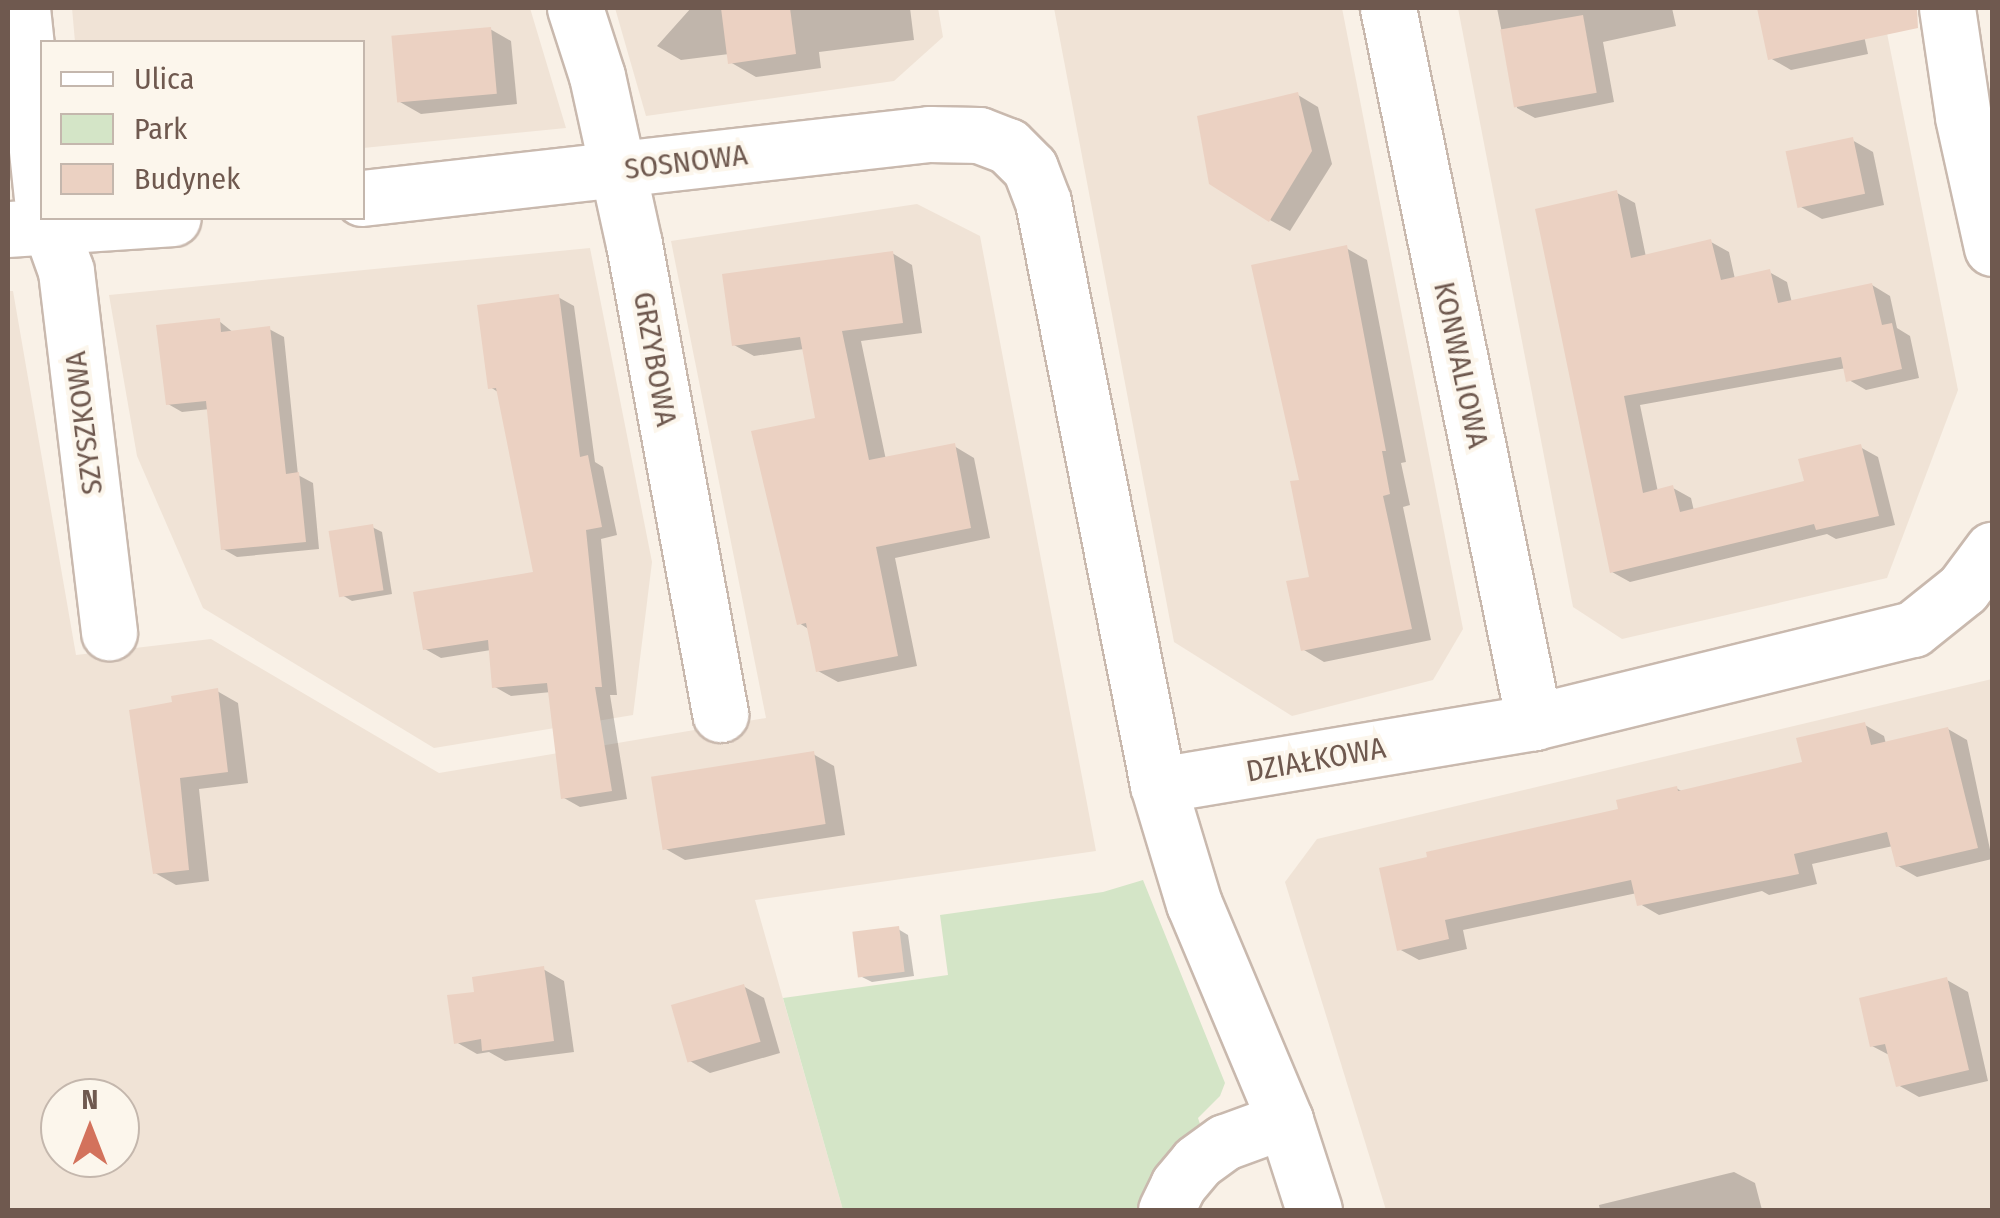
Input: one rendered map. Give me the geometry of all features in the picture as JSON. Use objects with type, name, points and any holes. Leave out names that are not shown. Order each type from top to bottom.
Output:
[{"type":"street","name":"SZYSZKOWA","points":[[22,8],[37,218],[66,271],[109,632]]},
{"type":"street","name":"GRZYBOWA","points":[[575,8],[596,76],[634,244],[720,714]]},
{"type":"street","name":"KONWALIOWA","points":[[1388,8],[1534,722]]},
{"type":"street","points":[[1947,8],[1978,113],[1992,248]]},
{"type":"street","name":"SOSNOWA","points":[[365,198],[929,134],[979,134],[1008,146],[1030,168],[1044,202],[1158,785]]},
{"type":"street","name":"DZIAŁKOWA","points":[[1158,785],[1534,722],[1913,628],[1978,570]]},
{"type":"street","points":[[1158,785],[1194,904],[1285,1120],[1314,1210]]},
{"type":"street","points":[[1166,1210],[1178,1185],[1197,1162],[1225,1142],[1285,1120]]},
{"type":"shaded area","points":[[72,8],[530,8],[566,128],[365,148],[365,40],[75,40]]},
{"type":"shaded area","points":[[615,8],[938,8],[943,37],[894,81],[646,116]]},
{"type":"shaded area","points":[[1054,8],[1342,8],[1463,629],[1433,680],[1292,716],[1174,642]]},
{"type":"shaded area","points":[[1458,8],[1882,8],[1958,390],[1887,578],[1622,639],[1573,607]]},
{"type":"shaded area","points":[[917,204],[980,236],[1096,851],[755,900],[843,1210],[8,1210],[8,291],[13,291],[76,655],[211,639],[439,773],[766,718],[671,241]]},
{"type":"shaded area","points":[[590,248],[652,562],[633,715],[434,748],[203,608],[137,456],[109,295]]},
{"type":"shaded area","points":[[1992,679],[1992,1210],[1386,1210],[1285,882],[1317,839]]},
{"type":"green space","points":[[1143,880],[1225,1083],[1220,1096],[1198,1118],[1203,1133],[1148,1210],[843,1210],[783,998],[948,975],[940,915],[1103,892]]},
{"type":"building","points":[[721,8],[790,8],[796,54],[728,64]]},
{"type":"building","points":[[1757,8],[1917,8],[1918,28],[1768,60]]},
{"type":"building","points":[[1583,15],[1597,93],[1514,107],[1500,30]]},
{"type":"building","points":[[491,27],[497,94],[397,102],[391,36]]},
{"type":"building","points":[[1298,92],[1312,151],[1269,222],[1209,184],[1197,116]]},
{"type":"building","points":[[1853,137],[1865,194],[1798,208],[1786,151]]},
{"type":"building","points":[[1617,190],[1631,258],[1711,239],[1721,280],[1770,269],[1778,303],[1872,283],[1882,325],[1892,323],[1902,369],[1846,382],[1841,357],[1624,396],[1643,493],[1673,485],[1680,512],[1804,481],[1798,459],[1861,444],[1879,516],[1816,530],[1814,524],[1610,573],[1535,209]]},
{"type":"building","points":[[1347,245],[1386,451],[1382,451],[1390,494],[1383,496],[1412,629],[1301,651],[1286,581],[1309,577],[1290,481],[1299,480],[1251,265]]},
{"type":"building","points":[[893,251],[903,323],[842,331],[869,460],[955,443],[971,528],[876,547],[898,656],[816,672],[806,623],[797,625],[751,431],[815,418],[800,337],[732,346],[722,274]]},
{"type":"building","points":[[559,294],[580,457],[588,455],[602,527],[586,530],[602,687],[595,687],[612,791],[561,799],[547,683],[492,688],[488,640],[423,650],[413,592],[533,572],[496,388],[488,389],[477,305]]},
{"type":"building","points":[[220,318],[221,332],[270,326],[286,474],[299,472],[306,542],[221,550],[206,401],[166,405],[156,325]]},
{"type":"building","points":[[373,524],[383,590],[339,597],[329,531]]},
{"type":"building","points":[[218,688],[228,772],[180,778],[189,870],[153,874],[129,710],[172,702],[171,696]]},
{"type":"building","points":[[1865,722],[1871,745],[1948,727],[1978,848],[1896,867],[1887,832],[1794,854],[1799,874],[1637,906],[1631,880],[1445,920],[1449,939],[1397,951],[1379,868],[1427,857],[1426,852],[1618,809],[1616,800],[1677,786],[1678,791],[1802,762],[1796,738]]},
{"type":"building","points":[[814,751],[826,824],[663,850],[651,777]]},
{"type":"building","points":[[899,926],[905,972],[858,977],[852,932]]},
{"type":"building","points":[[544,966],[554,1041],[482,1051],[481,1039],[454,1044],[447,995],[474,992],[472,977]]},
{"type":"building","points":[[1947,977],[1969,1070],[1896,1087],[1885,1044],[1870,1047],[1859,998]]},
{"type":"building","points":[[744,984],[761,1042],[687,1063],[671,1005]]}]
